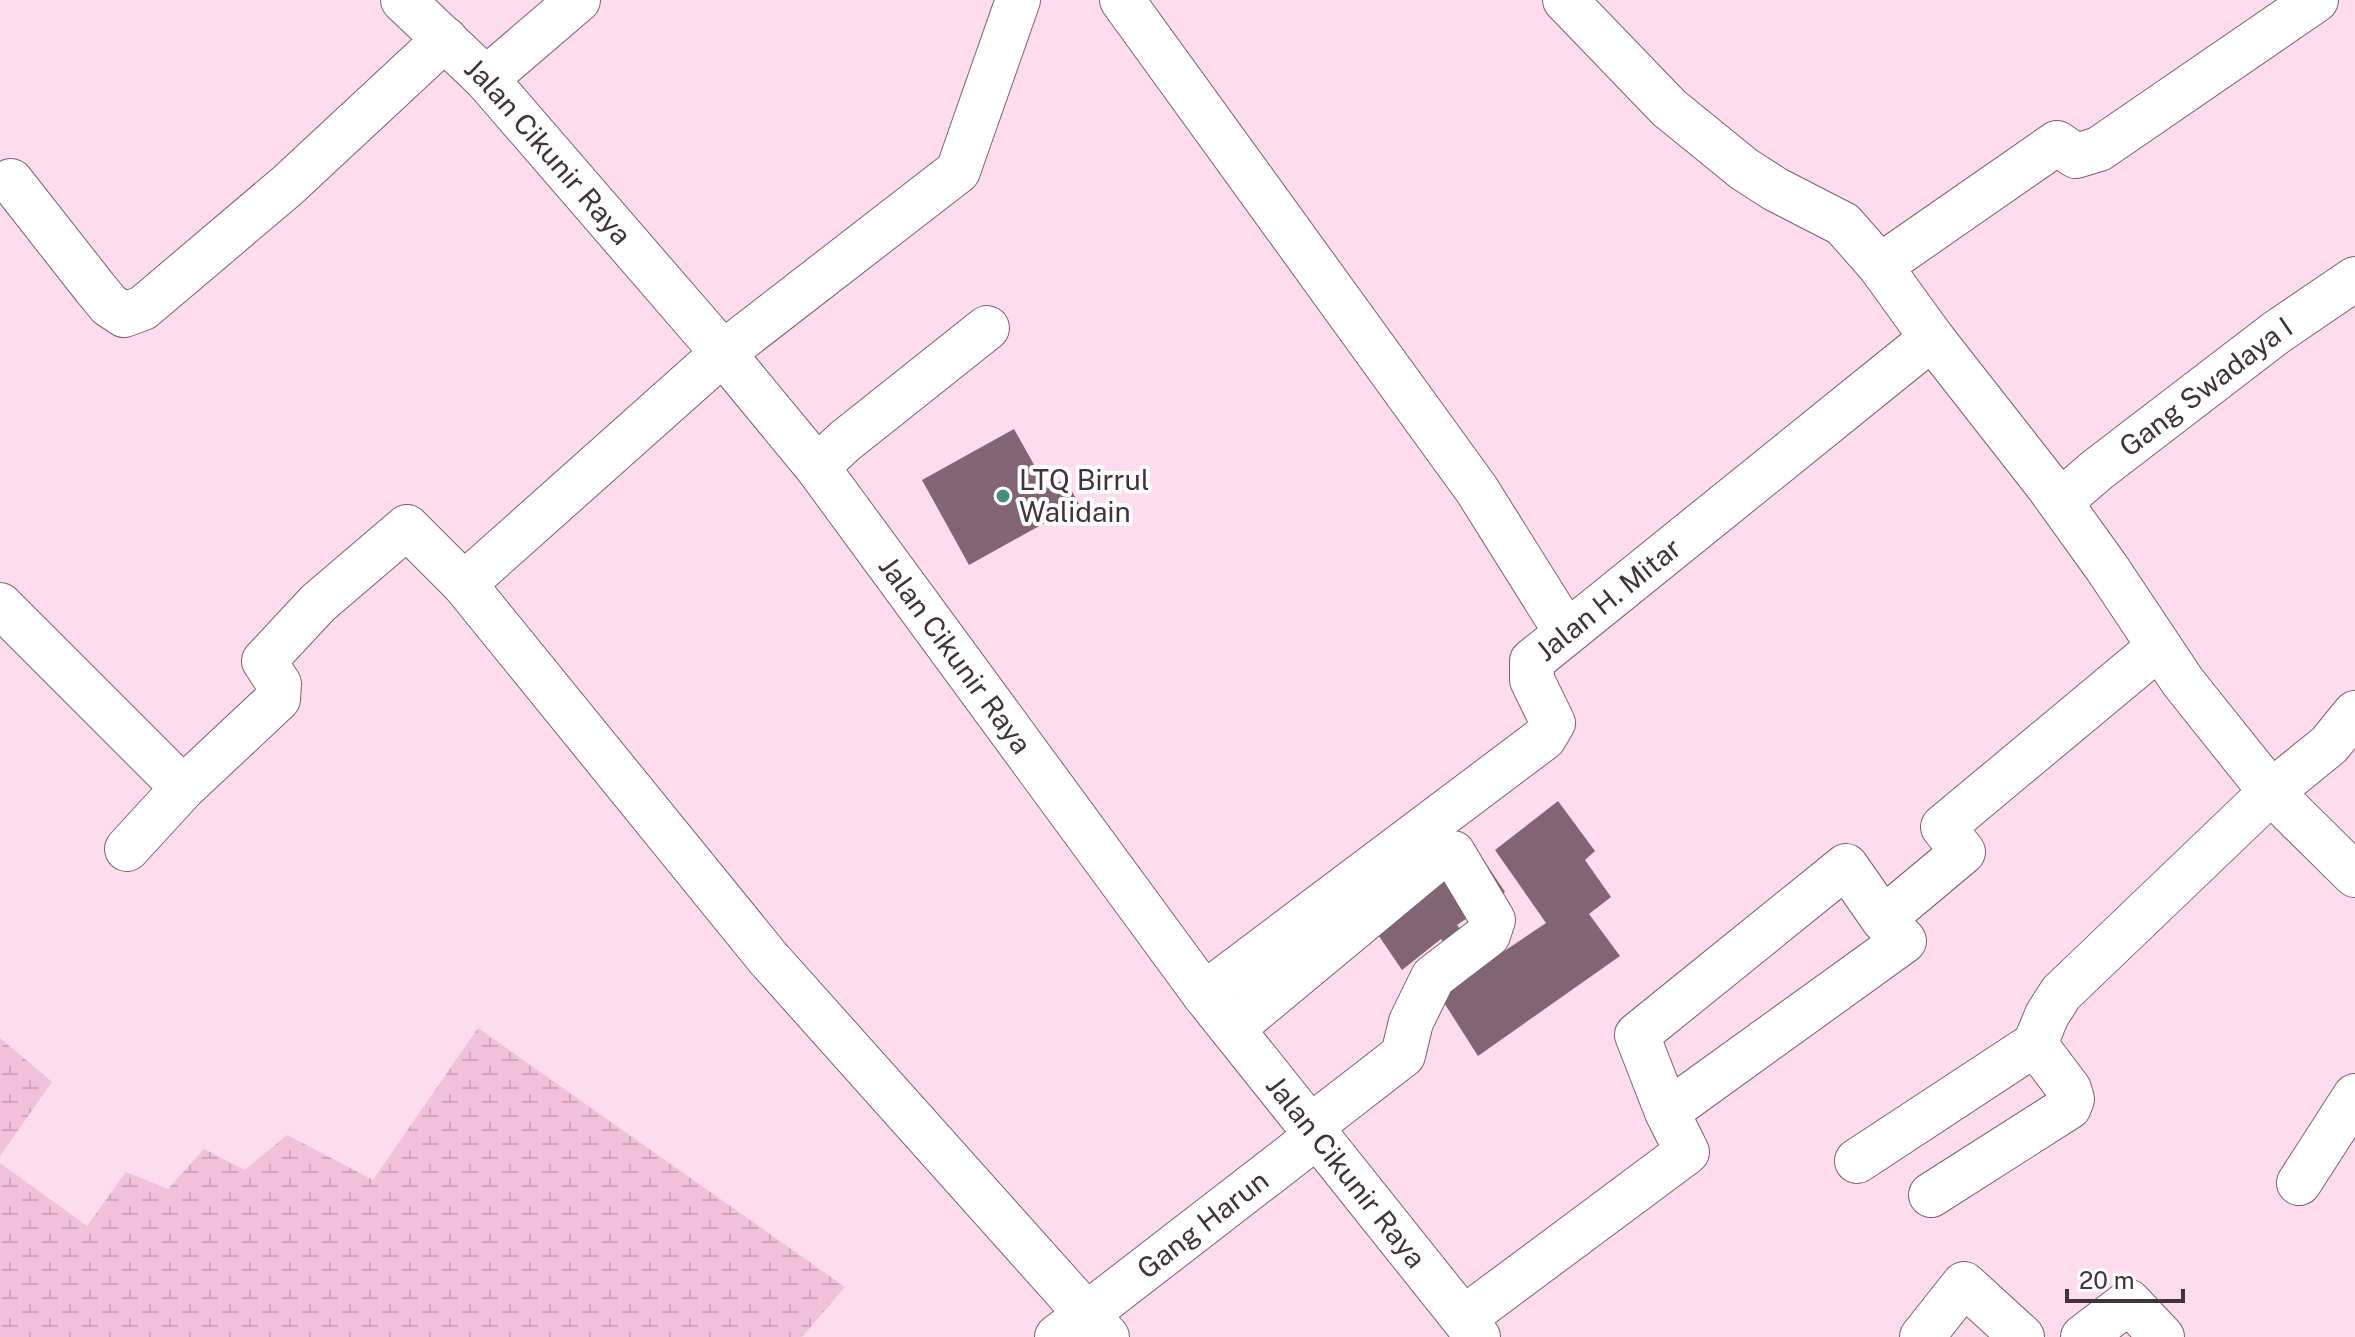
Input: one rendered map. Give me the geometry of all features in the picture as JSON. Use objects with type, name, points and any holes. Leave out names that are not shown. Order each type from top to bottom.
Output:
[{"type":"street","name":"Jalan Cikunir Raya","points":[[403,0],[486,79],[723,353],[817,467],[1204,994],[1471,1328]]},
{"type":"street","points":[[486,79],[578,0]]},
{"type":"street","points":[[464,584],[723,353],[958,171],[1018,0]]},
{"type":"street","points":[[1122,0],[1477,490],[1566,632]]},
{"type":"street","points":[[1565,0],[1669,108],[1744,169],[1775,189],[1843,224],[1880,266],[2060,502],[2183,682],[2271,792],[2355,875]]},
{"type":"street","points":[[1880,266],[2057,143],[2076,156],[2111,142],[2316,0]]},
{"type":"street","points":[[11,181],[109,305],[124,315],[143,308],[287,186],[445,39]]},
{"type":"street","name":"Gang Swadaya I","points":[[2060,502],[2277,332],[2355,279]]},
{"type":"street","points":[[817,467],[845,441],[987,328]]},
{"type":"street","name":"Jalan H. Mitar","points":[[1204,994],[1544,738],[1553,723],[1532,680],[1532,661],[1932,338]]},
{"type":"street","points":[[127,849],[183,788],[278,699],[279,684],[264,661],[318,603],[407,527],[464,584],[768,958],[1083,1329]]},
{"type":"street","points":[[3,613],[183,788]]},
{"type":"street","points":[[1883,919],[1963,852],[1943,827],[2159,647]]},
{"type":"street","points":[[1857,1161],[2035,1044],[2047,1015],[2061,993],[2271,792],[2329,745],[2355,713]]},
{"type":"street","name":"Gang Harun","points":[[1083,1329],[1403,1055],[1411,1022],[1433,977],[1488,935],[1493,920],[1453,853],[1439,857],[1232,1029]]},
{"type":"street","points":[[1471,1328],[1687,1152],[1667,1112],[1637,1035],[1846,866],[1883,919],[1904,941],[1667,1112]]},
{"type":"street","points":[[1931,1195],[2069,1107],[2072,1099],[2069,1089],[2035,1044]]},
{"type":"street","points":[[2299,1183],[2354,1098]]},
{"type":"street","points":[[1922,1337],[1964,1284],[2022,1337]]},
{"type":"street","points":[[2083,1337],[2129,1302],[2162,1337]]},
{"type":"green space","points":[[478,1028],[845,1287],[802,1337],[0,1337],[0,1163],[87,1226],[126,1172],[168,1189],[204,1149],[245,1170],[287,1135],[373,1180]]},
{"type":"green space","points":[[0,1038],[52,1082],[0,1156]]},
{"type":"building","name":"LTQ Birrul Walidain","points":[[1014,429],[1047,488],[1065,479],[1079,504],[969,565],[922,480]]},
{"type":"building","points":[[1558,801],[1595,851],[1585,860],[1611,897],[1589,914],[1620,956],[1478,1056],[1441,998],[1468,976],[1441,939],[1402,970],[1368,920],[1473,844],[1505,892],[1457,925],[1485,964],[1546,923],[1495,850]]},
{"type":"place","name":"LTQ Birrul Walidain","points":[[1003,496]]}]
